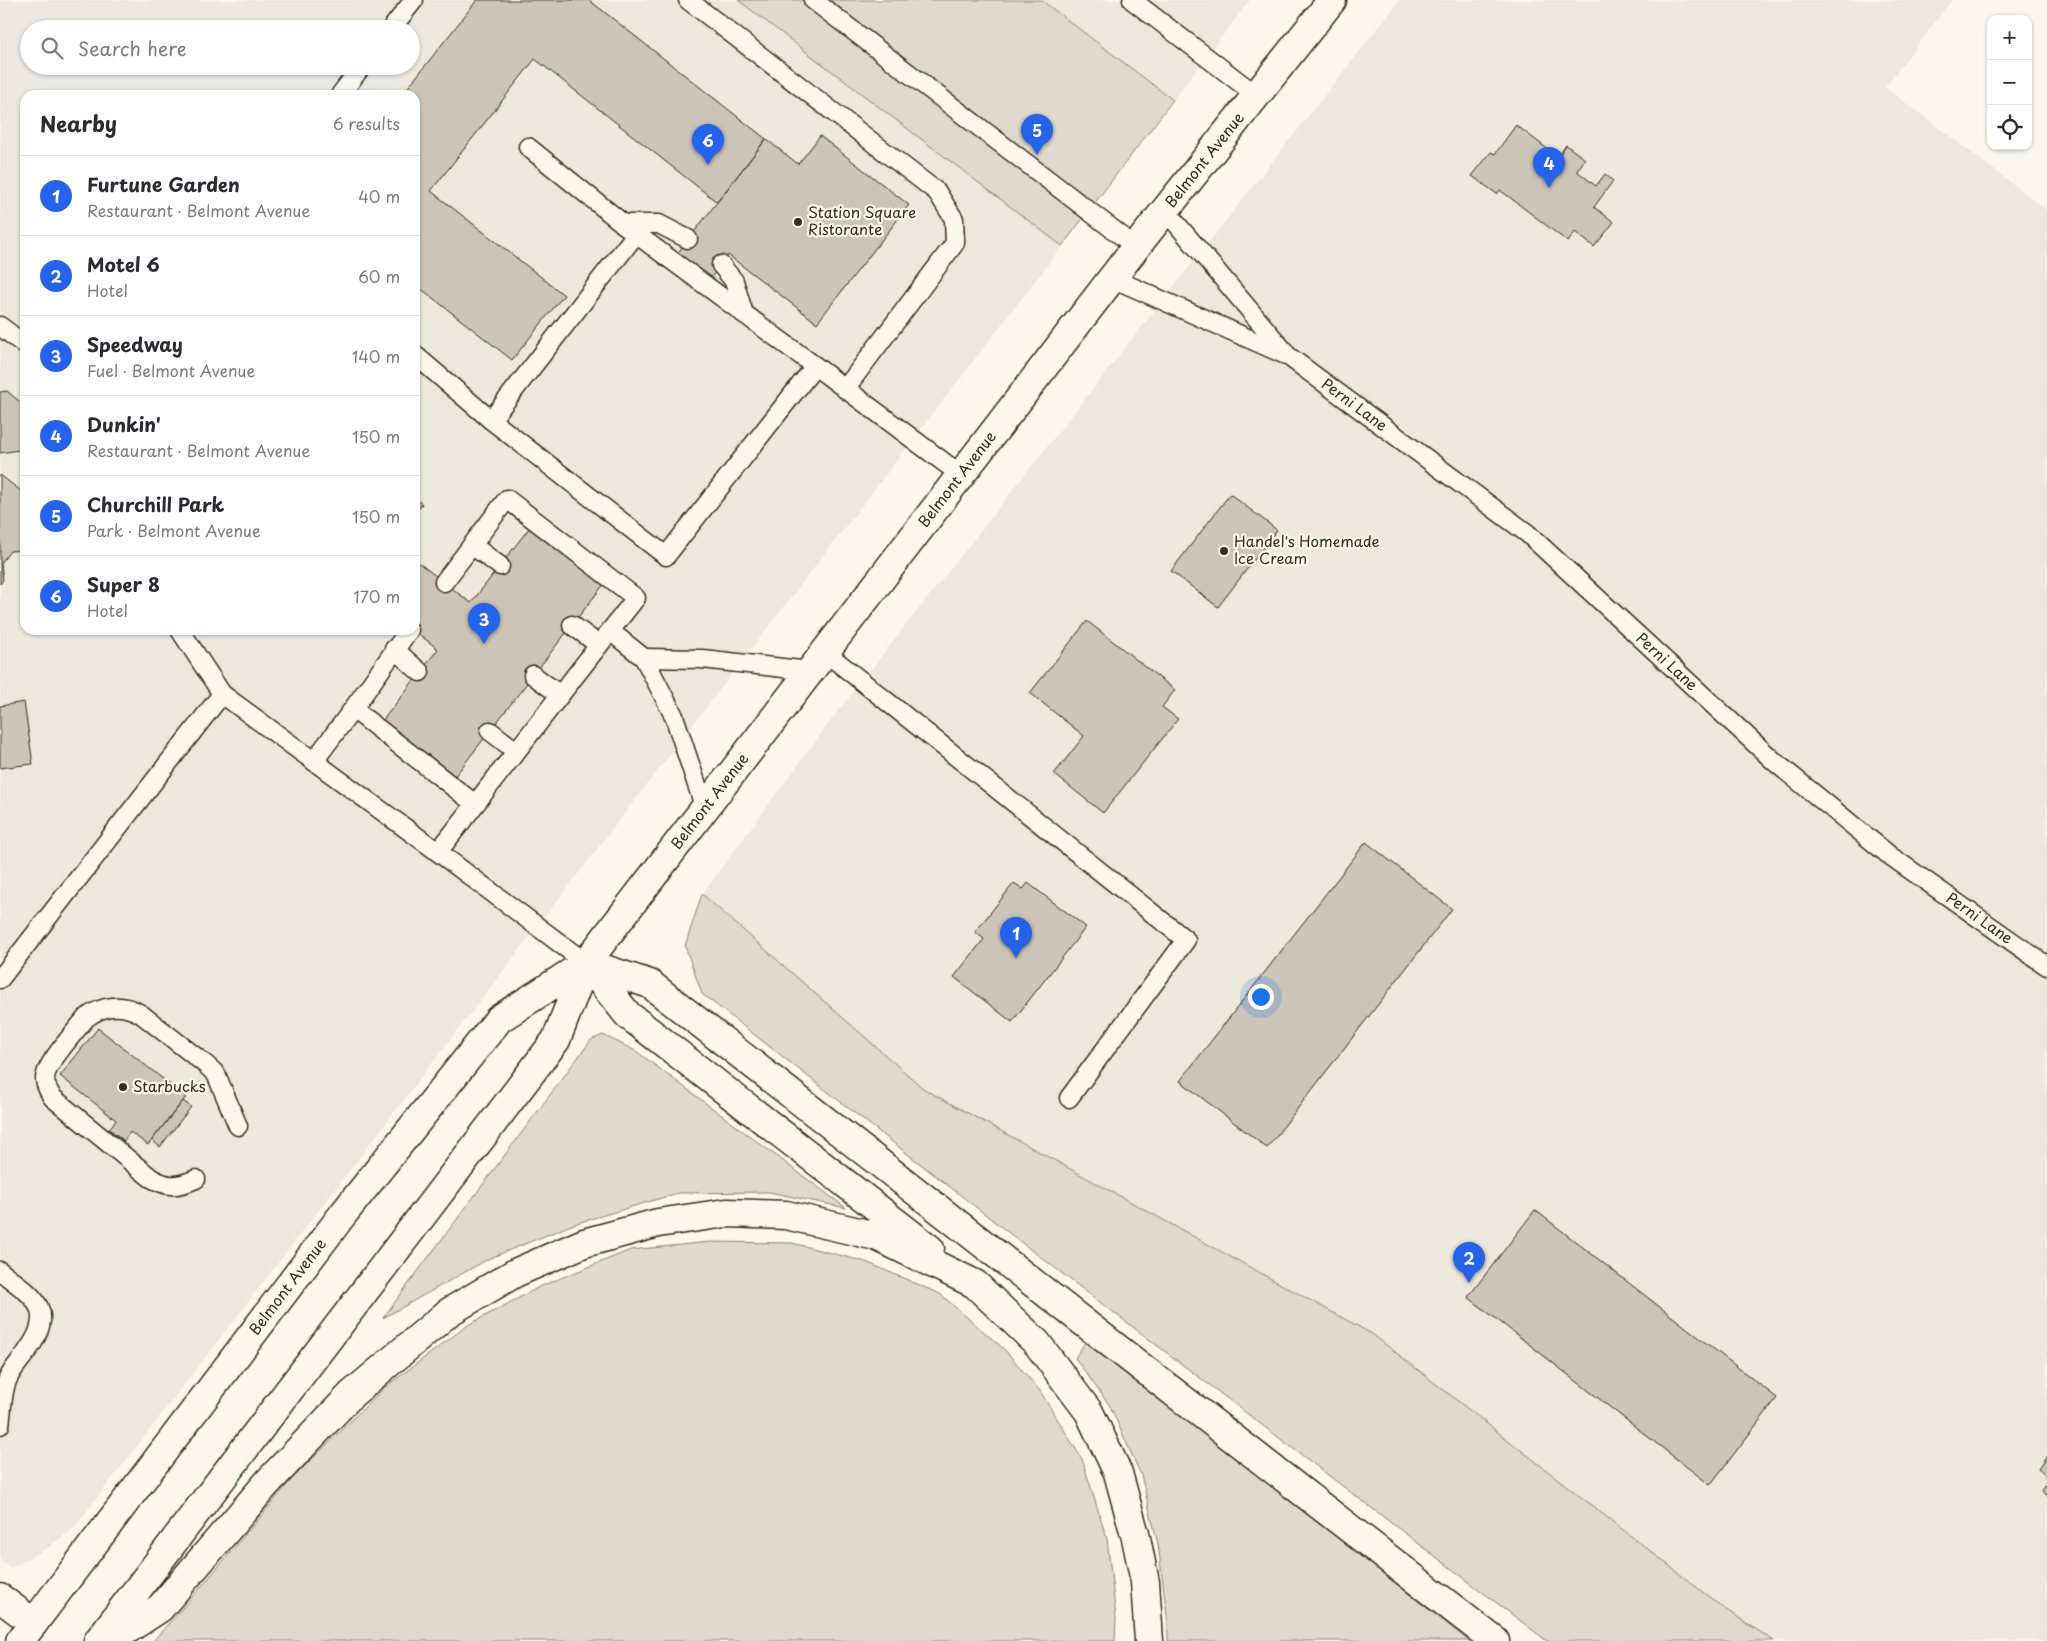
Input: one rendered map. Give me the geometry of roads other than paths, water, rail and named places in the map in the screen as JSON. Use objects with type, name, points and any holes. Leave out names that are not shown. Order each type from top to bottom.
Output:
[{"type":"main road","name":"Belmont Avenue","points":[[98,1641],[556,1040],[586,963],[1136,247],[1332,0]]},
{"type":"main road","name":"Belmont Avenue","points":[[27,1632],[344,1213],[499,1019],[586,963]]},
{"type":"main road","points":[[586,963],[628,1016],[975,1284],[1036,1343],[1088,1412],[1118,1473],[1136,1538],[1145,1582],[1149,1641]]},
{"type":"main road","points":[[586,963],[650,984],[1136,1364],[1495,1641]]},
{"type":"main road","points":[[110,1641],[160,1608],[268,1482],[352,1394],[441,1318],[515,1273],[584,1243],[658,1223],[716,1214],[786,1215],[876,1236],[975,1284]]},
{"type":"main road","points":[[0,1598],[27,1632]]},
{"type":"lane","points":[[399,20],[414,0]]},
{"type":"lane","points":[[688,0],[937,192],[954,219],[955,244],[845,389]]},
{"type":"lane","points":[[813,0],[1136,247]]},
{"type":"lane","points":[[1132,0],[1256,95]]},
{"type":"lane","points":[[344,90],[355,75]]},
{"type":"lane","points":[[528,148],[630,229],[961,475]]},
{"type":"lane","points":[[1165,210],[1288,356]]},
{"type":"lane","points":[[491,420],[630,229],[659,224],[688,239]]},
{"type":"lane","points":[[721,265],[734,281],[744,314]]},
{"type":"lane","points":[[1112,278],[1288,356]]},
{"type":"lane","points":[[0,326],[20,340]]},
{"type":"lane","name":"Perni Lane","points":[[1288,356],[1527,533],[1775,762],[1873,842],[2047,966]]},
{"type":"lane","points":[[420,360],[491,420],[666,556],[815,366]]},
{"type":"lane","points":[[438,852],[636,598],[507,499],[444,582]]},
{"type":"lane","points":[[472,545],[500,566]]},
{"type":"lane","points":[[572,625],[599,645]]},
{"type":"lane","points":[[610,631],[644,658],[674,716],[704,809]]},
{"type":"lane","points":[[183,635],[222,694],[586,963]]},
{"type":"lane","points":[[314,761],[404,635]]},
{"type":"lane","points":[[394,649],[420,672]]},
{"type":"lane","points":[[644,658],[817,662],[1186,940],[1069,1098]]},
{"type":"lane","points":[[533,675],[560,695]]},
{"type":"lane","points":[[0,979],[222,694]]},
{"type":"lane","points":[[353,709],[475,804]]},
{"type":"lane","points":[[490,730],[516,751]]},
{"type":"lane","points":[[196,1179],[181,1186],[165,1185],[151,1178],[52,1097],[46,1086],[45,1077],[49,1067],[86,1018],[93,1013],[112,1006],[132,1009],[140,1014],[216,1074],[238,1126]]},
{"type":"lane","points":[[0,1271],[31,1295],[40,1306],[42,1322],[37,1337],[7,1380],[0,1425]]},
{"type":"place","name":"Churchill Park","points":[[1037,155]]},
{"type":"place","name":"Super 8","points":[[708,165]]},
{"type":"place","name":"Dunkin'","points":[[1549,188]]},
{"type":"place","name":"Station Square Ristorante","points":[[798,222]]},
{"type":"place","name":"Handel's Homemade Ice Cream","points":[[1224,551]]},
{"type":"place","name":"Speedway","points":[[484,644]]},
{"type":"place","name":"Furtune Garden","points":[[1016,958]]},
{"type":"place","name":"Starbucks","points":[[123,1087]]},
{"type":"place","name":"Motel 6","points":[[1469,1283]]}]
